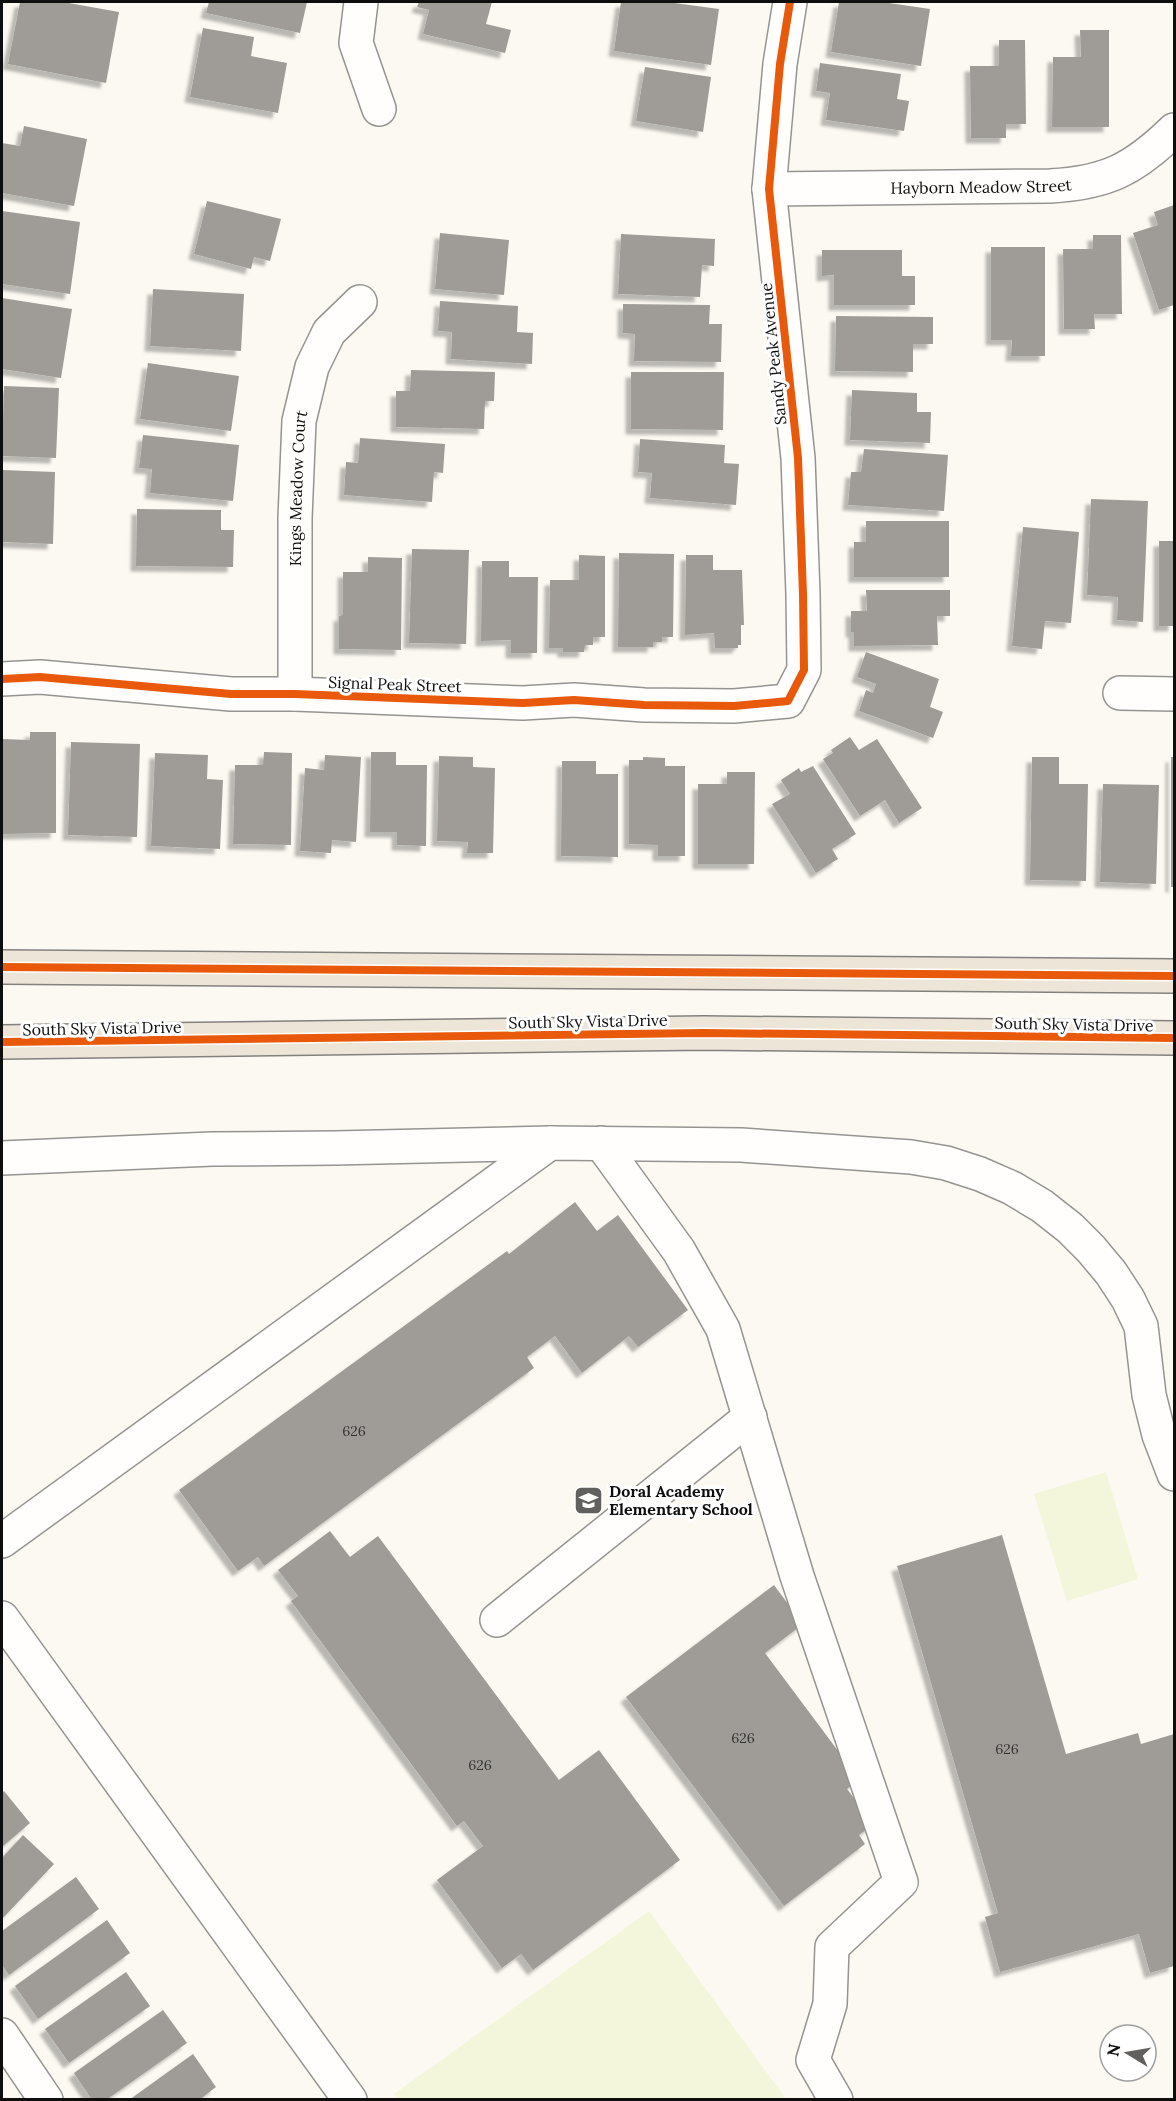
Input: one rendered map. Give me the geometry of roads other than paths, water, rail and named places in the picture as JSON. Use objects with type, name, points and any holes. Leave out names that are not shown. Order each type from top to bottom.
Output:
[{"type":"main road","points":[[2,967],[1174,976]]},
{"type":"main road","name":"South Sky Vista Drive","points":[[2,1042],[683,1033],[1174,1038]]},
{"type":"street","points":[[362,2],[356,43],[379,109]]},
{"type":"street","name":"Sandy Peak Avenue","points":[[788,701],[804,670],[798,458],[769,189],[780,64],[790,2]]},
{"type":"street","name":"Hayborn Meadow Street","points":[[769,189],[1050,186],[1088,182],[1125,169],[1142,159],[1174,130]]},
{"type":"street","name":"Kings Meadow Court","points":[[295,694],[295,518],[299,421],[312,367],[329,332],[360,302]]},
{"type":"street","name":"Signal Peak Street","points":[[2,679],[40,677],[231,694],[295,694],[523,703],[574,700],[644,705],[734,706],[788,701]]},
{"type":"street","points":[[1120,693],[1174,694]]},
{"type":"street","points":[[2,1541],[550,1143]]},
{"type":"street","points":[[601,1143],[679,1251],[723,1329],[798,1576],[901,1882],[832,1947],[830,2004],[813,2060],[836,2100]]},
{"type":"street","points":[[2,1158],[212,1149],[601,1143],[741,1145],[911,1157],[958,1167],[1012,1188],[1042,1206],[1070,1228],[1111,1273],[1128,1299],[1141,1326],[1149,1395],[1159,1435],[1174,1474]]},
{"type":"street","points":[[497,1620],[750,1417]]},
{"type":"street","points":[[2,1618],[350,2100]]},
{"type":"street","points":[[2,2035],[46,2100]]},
{"type":"place","name":"Doral Academy Elementary School","points":[[588,1500]]}]
